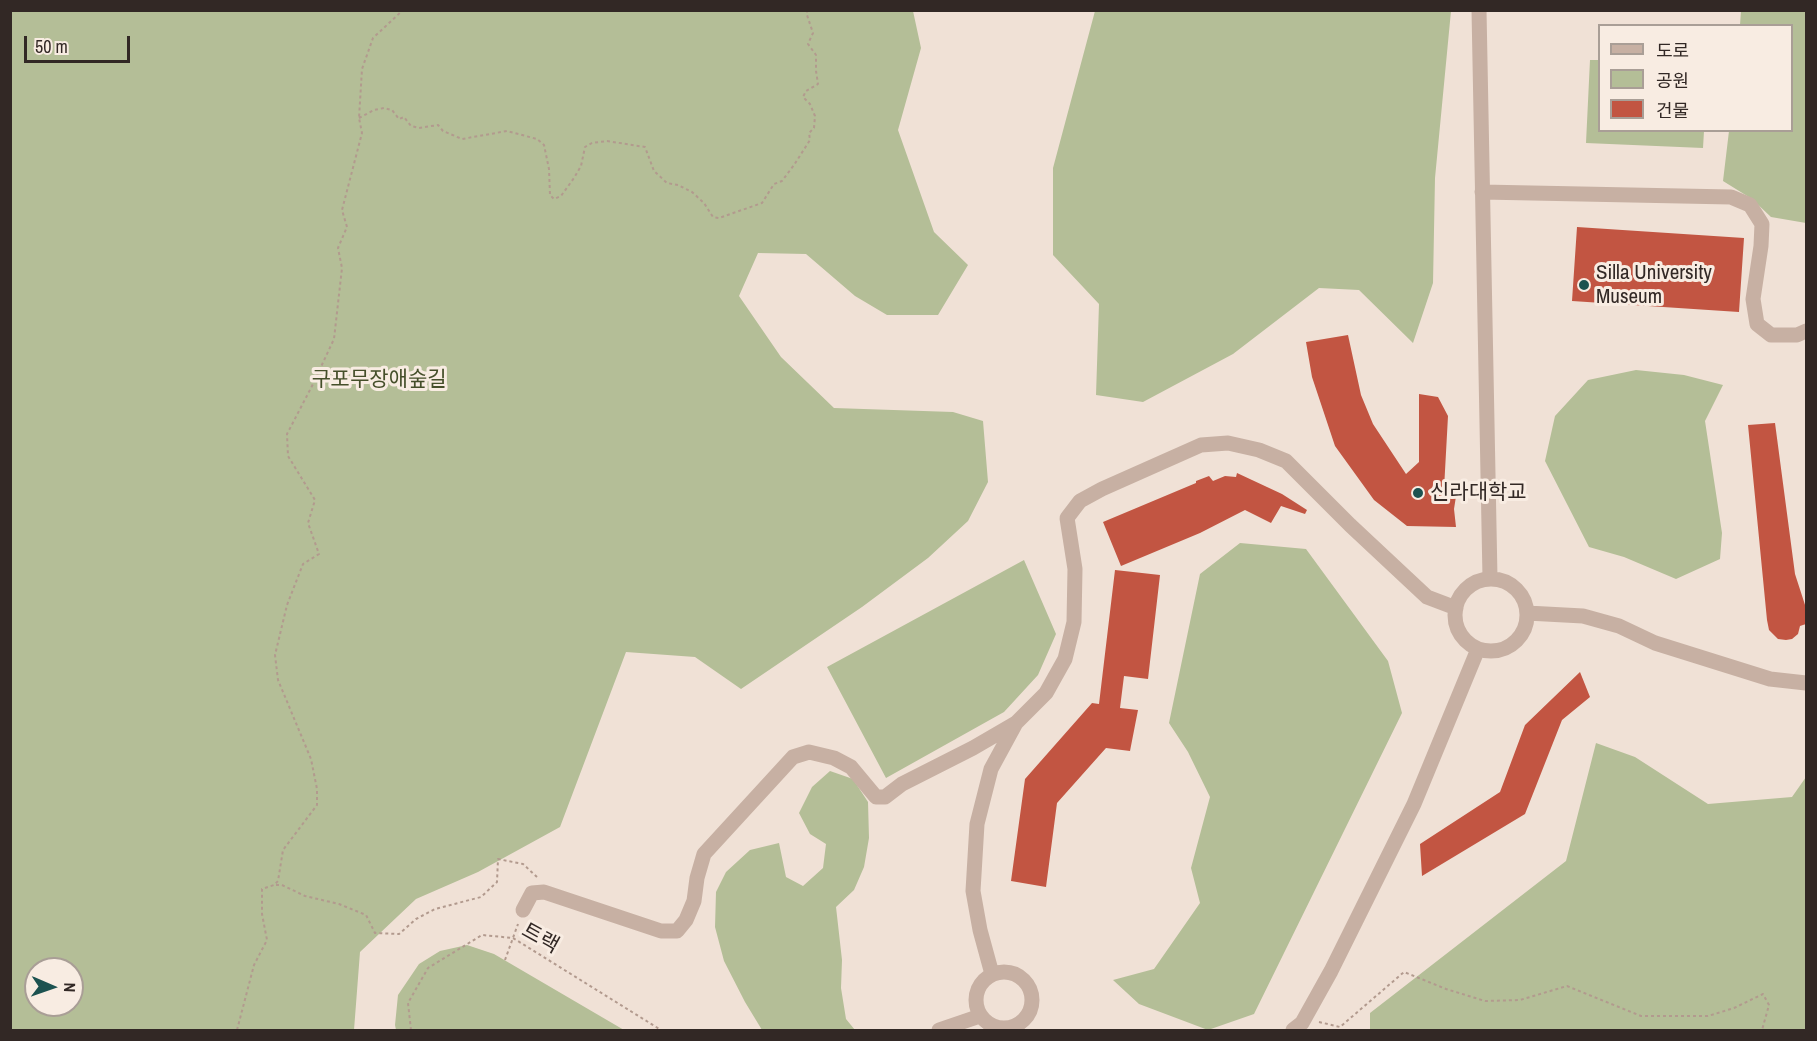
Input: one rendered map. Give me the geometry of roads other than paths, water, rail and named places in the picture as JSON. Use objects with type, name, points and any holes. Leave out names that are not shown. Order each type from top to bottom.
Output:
[{"type":"street","points":[[1479,10],[1490,578]]},
{"type":"street","points":[[1482,192],[1731,197],[1750,205],[1762,224],[1753,299],[1757,324],[1771,335],[1797,335],[1806,331]]},
{"type":"street","points":[[523,910],[532,893],[544,892],[661,931],[677,931],[686,920],[694,901],[697,878],[704,854],[793,757],[809,752],[834,758],[851,767],[876,797],[885,797],[902,784],[1016,723],[1046,693],[1065,659],[1074,622],[1075,569],[1067,518],[1080,501],[1101,489],[1201,445],[1228,442],[1259,450],[1286,461],[1427,597],[1456,608]]},
{"type":"street","points":[[1490,578],[1504,581],[1516,588],[1524,600],[1527,614],[1525,628],[1517,640],[1506,648],[1492,651],[1478,649],[1466,641],[1458,629],[1455,616],[1457,602],[1465,590],[1476,581],[1490,578]]},
{"type":"street","points":[[1527,614],[1583,616],[1619,626],[1655,643],[1770,679],[1806,682]]},
{"type":"street","points":[[1293,1030],[1304,1019],[1331,971],[1414,804],[1478,649]]},
{"type":"street","points":[[992,974],[980,930],[973,891],[977,824],[991,769],[1016,723]]},
{"type":"street","points":[[1010,972],[1020,976],[1028,984],[1032,994],[1032,1006],[1024,1027],[998,1028],[988,1024],[980,1016],[976,1005],[976,994],[980,984],[992,974],[1010,972]]},
{"type":"street","points":[[939,1030],[980,1016]]},
{"type":"place","name":"Silla University Museum","points":[[1584,285]]},
{"type":"place","name":"신라대학교","points":[[1418,493]]},
{"type":"park label","name":"구포무장애숲길","points":[[379,380]]}]
